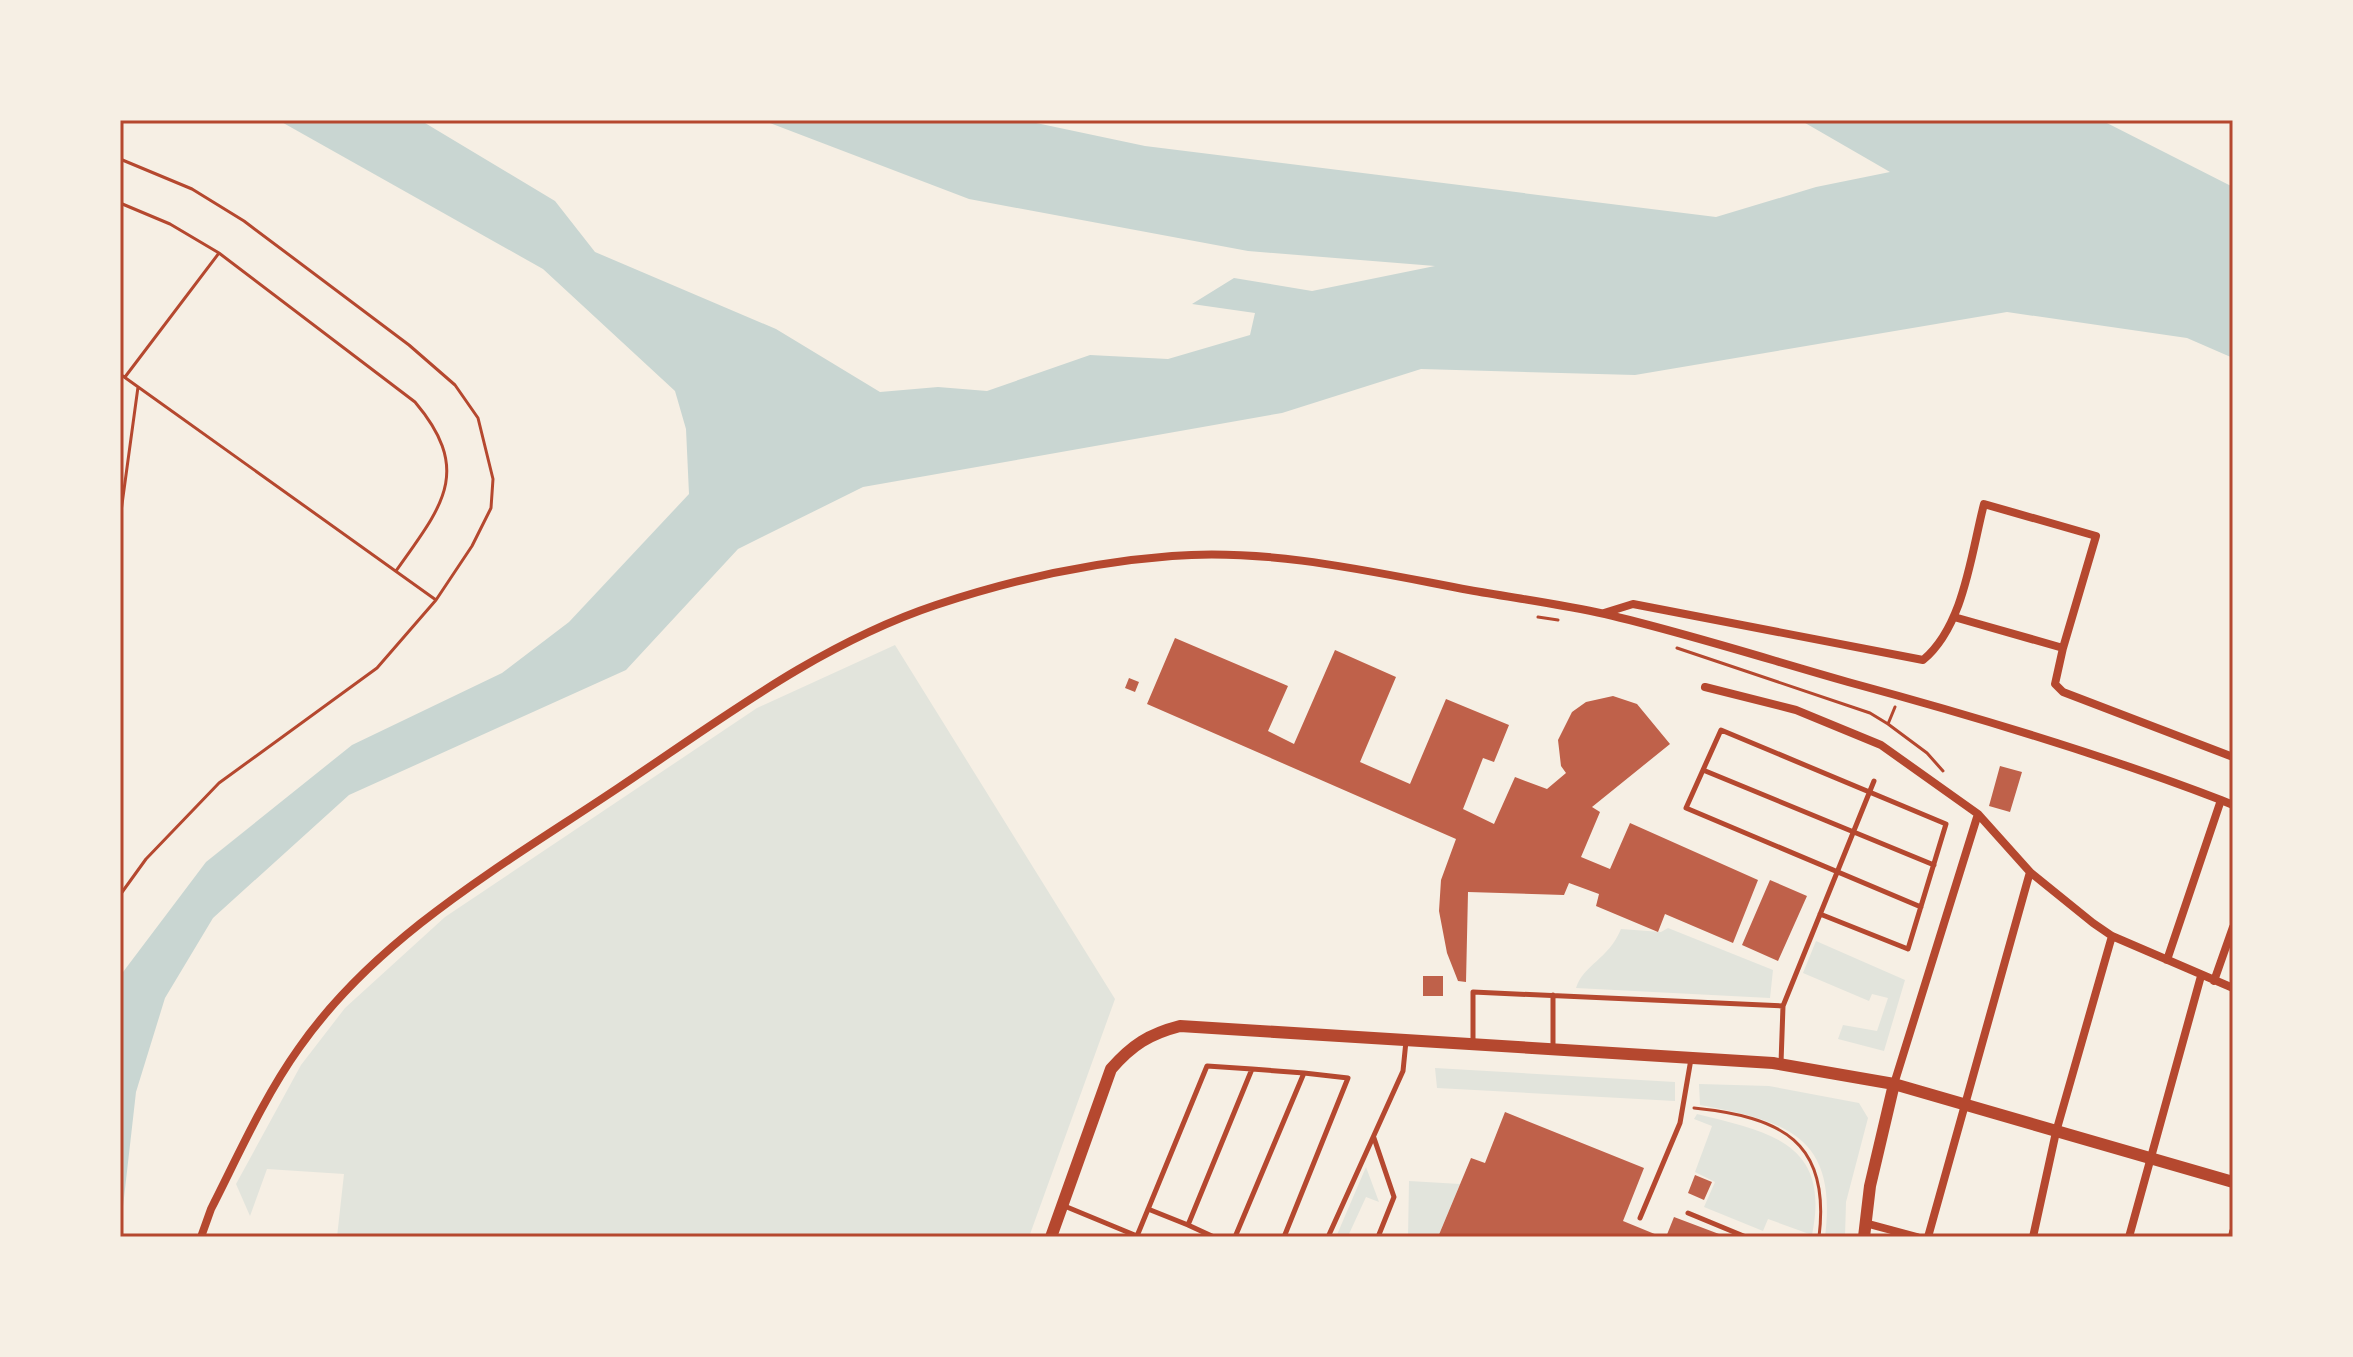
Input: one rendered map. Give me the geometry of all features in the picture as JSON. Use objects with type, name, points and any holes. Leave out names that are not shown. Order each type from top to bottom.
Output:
[{"type":"street","points":[[1603,614],[1633,604],[1923,660],[1936,648],[1954,617],[1984,504],[2096,536],[2055,684],[2063,692],[2233,757]]},
{"type":"street","points":[[201,1237],[211,1209],[297,1050],[337,1000],[394,947],[474,884],[779,680],[854,638],[934,606],[1012,584],[1106,564],[1174,556],[1237,555],[1367,571],[1603,614],[1899,696],[2129,765],[2233,805]]},
{"type":"street","points":[[1954,617],[2063,648]]},
{"type":"street","points":[[1705,687],[1796,710],[1881,745],[1978,814],[2030,872],[2112,936],[2233,988]]},
{"type":"street","points":[[2167,960],[2221,800]]},
{"type":"street","points":[[1864,1237],[1894,1084],[1978,814]]},
{"type":"street","points":[[1928,1237],[1962,1106],[2030,872]]},
{"type":"street","points":[[2214,981],[2233,927]]},
{"type":"street","points":[[2033,1237],[2056,1132],[2112,936]]},
{"type":"street","points":[[2129,1237],[2201,976]]},
{"type":"street","points":[[1051,1237],[1111,1069],[1130,1047],[1152,1033],[1180,1026],[1781,1064],[1894,1084],[2233,1182]]},
{"type":"street","points":[[1865,1223],[1917,1237]]},
{"type":"lane","points":[[1820,914],[1908,949],[1921,907],[1934,865],[1946,824],[1721,730],[1686,808],[1921,907]]},
{"type":"lane","points":[[1703,770],[1934,865]]},
{"type":"lane","points":[[1781,1064],[1783,1006],[1874,781]]},
{"type":"lane","points":[[1473,1044],[1473,992],[1783,1006]]},
{"type":"lane","points":[[1553,995],[1553,1049]]},
{"type":"lane","points":[[1328,1237],[1403,1071],[1406,1040]]},
{"type":"lane","points":[[1640,1218],[1680,1123],[1691,1058]]},
{"type":"lane","points":[[1061,1205],[1138,1237],[1207,1066],[1348,1078],[1284,1237]]},
{"type":"lane","points":[[1188,1225],[1252,1069]]},
{"type":"lane","points":[[1235,1237],[1304,1073]]},
{"type":"lane","points":[[1373,1137],[1394,1197],[1378,1237]]},
{"type":"lane","points":[[1148,1209],[1214,1237]]},
{"type":"lane","points":[[1688,1213],[1746,1237]]},
{"type":"path","points":[[120,159],[192,189],[244,221],[409,345],[455,385],[478,418],[493,479],[491,508],[472,546],[436,600],[377,668],[219,783],[146,859],[120,895]]},
{"type":"path","points":[[120,203],[170,224],[219,253],[415,402],[444,443],[448,472],[445,492],[432,520],[396,571]]},
{"type":"path","points":[[219,253],[122,375],[436,600]]},
{"type":"path","points":[[120,519],[138,387]]},
{"type":"path","points":[[1535,616],[1562,621]]},
{"type":"path","points":[[1669,644],[1870,713],[1941,766],[1945,776],[1941,788]]},
{"type":"path","points":[[1888,724],[1899,696]]},
{"type":"path","points":[[1683,1106],[1753,1120],[1789,1135],[1809,1155],[1820,1183],[1819,1237]]},
{"type":"shaded area","points":[[278,120],[420,120],[555,201],[595,252],[776,329],[880,392],[938,387],[987,391],[1090,355],[1168,359],[1250,335],[1255,313],[1192,304],[1234,278],[1312,291],[1435,266],[1248,251],[969,199],[762,120],[1022,120],[1145,146],[1716,217],[1816,187],[1890,172],[1800,120],[2101,120],[2233,187],[2233,358],[2187,338],[2007,312],[1635,375],[1421,369],[1282,413],[863,487],[738,549],[626,670],[349,795],[213,918],[165,998],[136,1092],[120,1233],[120,976],[206,862],[352,745],[502,673],[569,622],[689,494],[686,429],[675,391],[543,269]]},
{"type":"shaded area","points":[[895,645],[1115,999],[1029,1237],[337,1237],[344,1174],[267,1169],[250,1216],[236,1184],[301,1065],[345,1008],[445,917],[757,708]]},
{"type":"shaded area","points":[[1668,928],[1773,970],[1770,998],[1576,988],[1585,973],[1610,948],[1621,929],[1661,932]]},
{"type":"shaded area","points":[[1816,941],[1905,980],[1884,1051],[1838,1039],[1843,1025],[1877,1031],[1888,998],[1872,994],[1869,1001],[1803,973]]},
{"type":"shaded area","points":[[1435,1068],[1675,1082],[1675,1101],[1437,1088]]},
{"type":"shaded area","points":[[1699,1084],[1769,1086],[1859,1103],[1868,1118],[1846,1202],[1845,1237],[1825,1237],[1827,1203],[1823,1176],[1814,1155],[1799,1139],[1757,1118],[1700,1105]]},
{"type":"shaded area","points":[[1697,1114],[1770,1136],[1789,1147],[1803,1161],[1812,1180],[1816,1204],[1812,1235],[1768,1219],[1763,1231],[1704,1207],[1715,1182],[1695,1172],[1712,1126],[1694,1119]]},
{"type":"shaded area","points":[[1366,1167],[1379,1202],[1366,1197],[1349,1234],[1355,1237],[1336,1237]]},
{"type":"shaded area","points":[[1409,1181],[1460,1184],[1438,1237],[1408,1237]]},
{"type":"building","points":[[1175,638],[1288,686],[1268,731],[1294,744],[1335,650],[1396,677],[1360,762],[1410,784],[1446,699],[1509,725],[1494,762],[1483,758],[1463,809],[1494,824],[1515,777],[1547,789],[1566,773],[1561,766],[1558,740],[1572,712],[1586,702],[1613,696],[1637,704],[1670,744],[1592,807],[1600,812],[1581,857],[1610,869],[1630,823],[1758,880],[1733,943],[1665,914],[1658,932],[1596,906],[1599,894],[1569,883],[1564,895],[1468,892],[1466,982],[1458,981],[1447,953],[1439,911],[1441,880],[1456,839],[1147,704]]},
{"type":"building","points":[[1129,678],[1139,682],[1135,692],[1125,688]]},
{"type":"building","points":[[2000,766],[2022,772],[2010,812],[1989,806]]},
{"type":"building","points":[[1770,880],[1807,896],[1778,961],[1742,945]]},
{"type":"building","points":[[1423,976],[1443,976],[1443,996],[1423,996]]},
{"type":"building","points":[[1505,1112],[1644,1168],[1623,1221],[1662,1237],[1438,1237],[1471,1158],[1485,1163]]},
{"type":"building","points":[[1695,1175],[1712,1182],[1704,1200],[1688,1193]]},
{"type":"building","points":[[1674,1217],[1727,1237],[1666,1237]]}]
